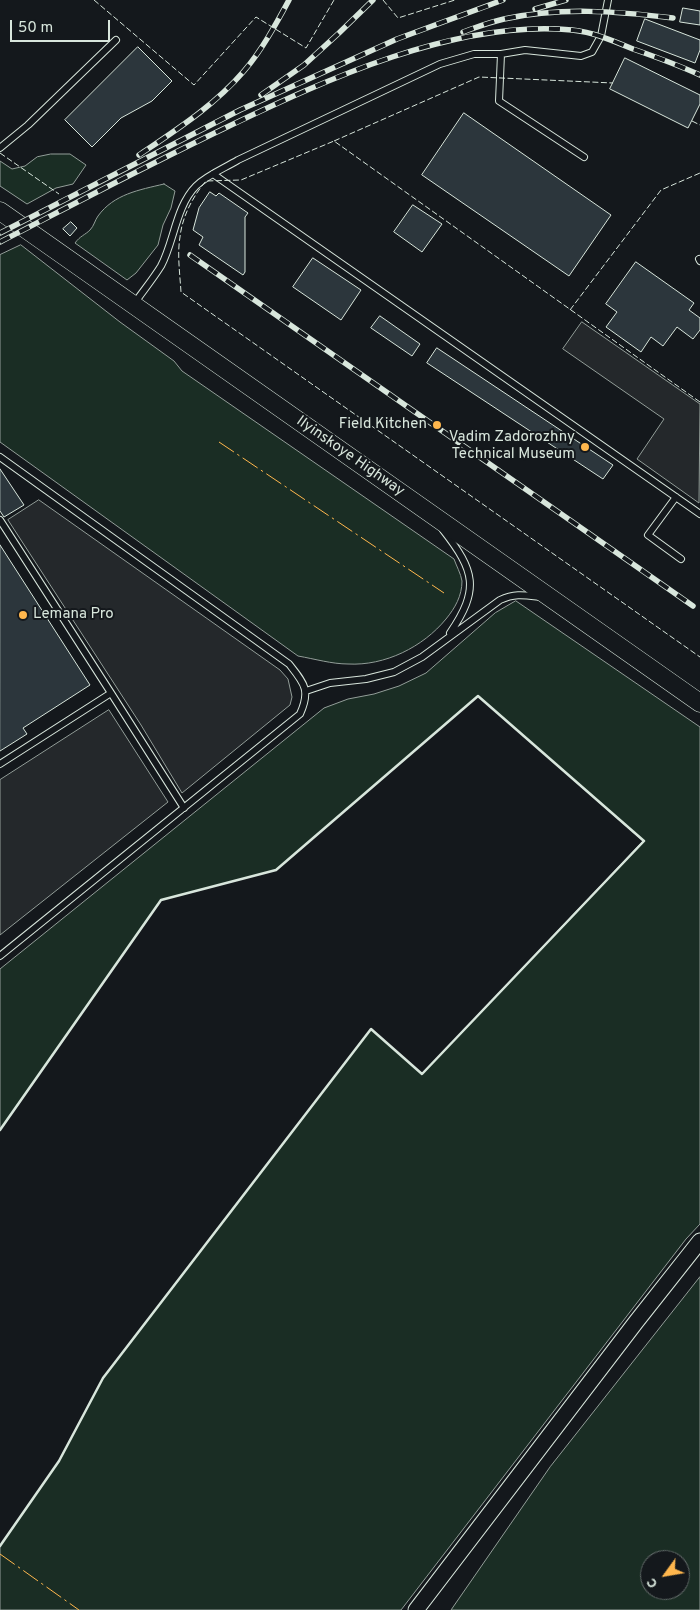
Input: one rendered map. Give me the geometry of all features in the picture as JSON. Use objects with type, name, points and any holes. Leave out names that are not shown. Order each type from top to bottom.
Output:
[{"type":"main road","name":"Ilyinskoye Highway","points":[[0,211],[700,703]]},
{"type":"street","points":[[416,1610],[700,1241]]},
{"type":"lane","points":[[133,305],[161,266],[183,206],[196,186],[213,174],[238,160],[440,64],[474,54],[501,54],[525,50],[581,56],[592,52],[601,36],[608,0]]},
{"type":"lane","points":[[0,148],[28,125],[116,40]]},
{"type":"lane","points":[[501,54],[499,101],[584,157]]},
{"type":"lane","points":[[213,174],[700,514]]},
{"type":"lane","points":[[0,457],[289,664],[301,679],[306,691],[305,702],[300,714],[0,956]]},
{"type":"lane","points":[[676,497],[648,535],[681,560]]},
{"type":"lane","points":[[430,513],[465,563],[469,577],[470,590],[467,603],[462,615],[446,638]]},
{"type":"lane","points":[[0,520],[184,808]]},
{"type":"lane","points":[[306,691],[330,683],[366,679],[394,672],[422,657],[490,606],[511,595],[520,594],[551,598]]},
{"type":"lane","points":[[0,764],[111,693]]},
{"type":"green space","points":[[51,154],[70,154],[86,165],[73,184],[56,188],[27,204],[0,186],[0,161],[12,169],[25,166],[37,157]]},
{"type":"green space","points":[[164,184],[175,191],[158,245],[136,273],[127,280],[75,243],[93,227],[104,209],[119,198],[145,188]]},
{"type":"green space","points":[[21,245],[120,322],[174,361],[182,371],[454,559],[462,581],[461,592],[452,611],[437,629],[415,646],[402,653],[376,662],[342,664],[298,656],[0,442],[0,255]]},
{"type":"green space","points":[[516,601],[700,727],[700,1224],[686,1239],[401,1610],[0,1610],[0,1546],[59,1461],[103,1378],[371,1029],[422,1074],[643,841],[478,696],[276,870],[161,900],[0,1130],[0,969],[324,708],[348,699],[374,694],[399,686],[426,673],[495,613]]},
{"type":"green space","points":[[700,1277],[700,1610],[451,1610],[550,1467]]},
{"type":"shaded area","points":[[582,322],[700,404],[699,503],[637,459],[664,419],[563,349]]},
{"type":"shaded area","points":[[39,500],[280,670],[288,679],[292,697],[290,705],[182,793],[141,725],[8,520]]},
{"type":"shaded area","points":[[109,710],[168,802],[0,935],[0,780]]},
{"type":"building","points":[[683,8],[700,11],[700,25],[680,22]]},
{"type":"building","points":[[645,19],[700,40],[700,50],[695,63],[637,41]]},
{"type":"building","points":[[138,47],[172,81],[152,101],[121,118],[92,147],[65,120]]},
{"type":"building","points":[[625,58],[700,95],[700,104],[688,128],[610,89]]},
{"type":"building","points":[[464,113],[611,215],[569,276],[422,175]]},
{"type":"building","points":[[210,192],[216,196],[219,193],[248,213],[245,217],[245,272],[243,275],[199,245],[203,237],[193,230],[199,208]]},
{"type":"building","points":[[413,205],[442,224],[422,252],[394,232]]},
{"type":"building","points":[[71,222],[77,228],[70,236],[63,229]]},
{"type":"building","points":[[313,258],[361,290],[341,320],[293,287]]},
{"type":"building","points":[[636,262],[694,303],[689,310],[700,318],[700,330],[693,339],[677,327],[663,346],[651,337],[641,352],[606,327],[617,312],[606,304]]},
{"type":"building","points":[[380,316],[420,344],[412,356],[371,328]]},
{"type":"building","points":[[437,348],[613,465],[603,479],[427,363]]},
{"type":"building","points":[[0,469],[24,505],[4,517],[0,511]]},
{"type":"building","name":"Lemana Pro","points":[[0,545],[90,685],[23,728],[27,734],[0,751]]},
{"type":"railway","points":[[139,155],[194,117],[232,84],[257,54],[289,0]]},
{"type":"railway","points":[[261,95],[304,65],[373,0]]},
{"type":"railway","points":[[0,233],[240,110],[397,39],[503,0]]},
{"type":"railway","points":[[535,9],[566,0]]},
{"type":"railway","points":[[463,32],[504,19],[546,13],[588,11],[673,18]]},
{"type":"railway","points":[[0,242],[167,156],[304,91],[392,57],[437,44],[483,34],[528,29],[572,30],[603,37],[700,75]]},
{"type":"railway","points":[[190,255],[693,606]]},
{"type":"fence","points":[[94,0],[194,85],[256,17],[306,48],[334,0]]},
{"type":"fence","points":[[383,0],[398,18],[455,0]]},
{"type":"fence","points":[[334,141],[479,77],[613,83]]},
{"type":"fence","points":[[692,121],[700,125]]},
{"type":"fence","points":[[700,402],[334,141],[241,180],[206,181],[186,214],[179,244],[181,292],[700,657]]},
{"type":"fence","points":[[0,153],[59,194]]},
{"type":"fence","points":[[570,310],[661,190],[700,173]]},
{"type":"wall","points":[[0,1130],[161,900],[276,870],[478,696],[644,841],[422,1074],[371,1029],[103,1378],[59,1461],[0,1546]]},
{"type":"power","points":[[219,442],[444,593]]},
{"type":"power","points":[[0,1554],[79,1610]]},
{"type":"place","name":"Field Kitchen","points":[[437,425]]},
{"type":"place","name":"Vadim Zadorozhny Technical Museum","points":[[585,447]]},
{"type":"place","name":"Lemana Pro","points":[[23,615]]}]
